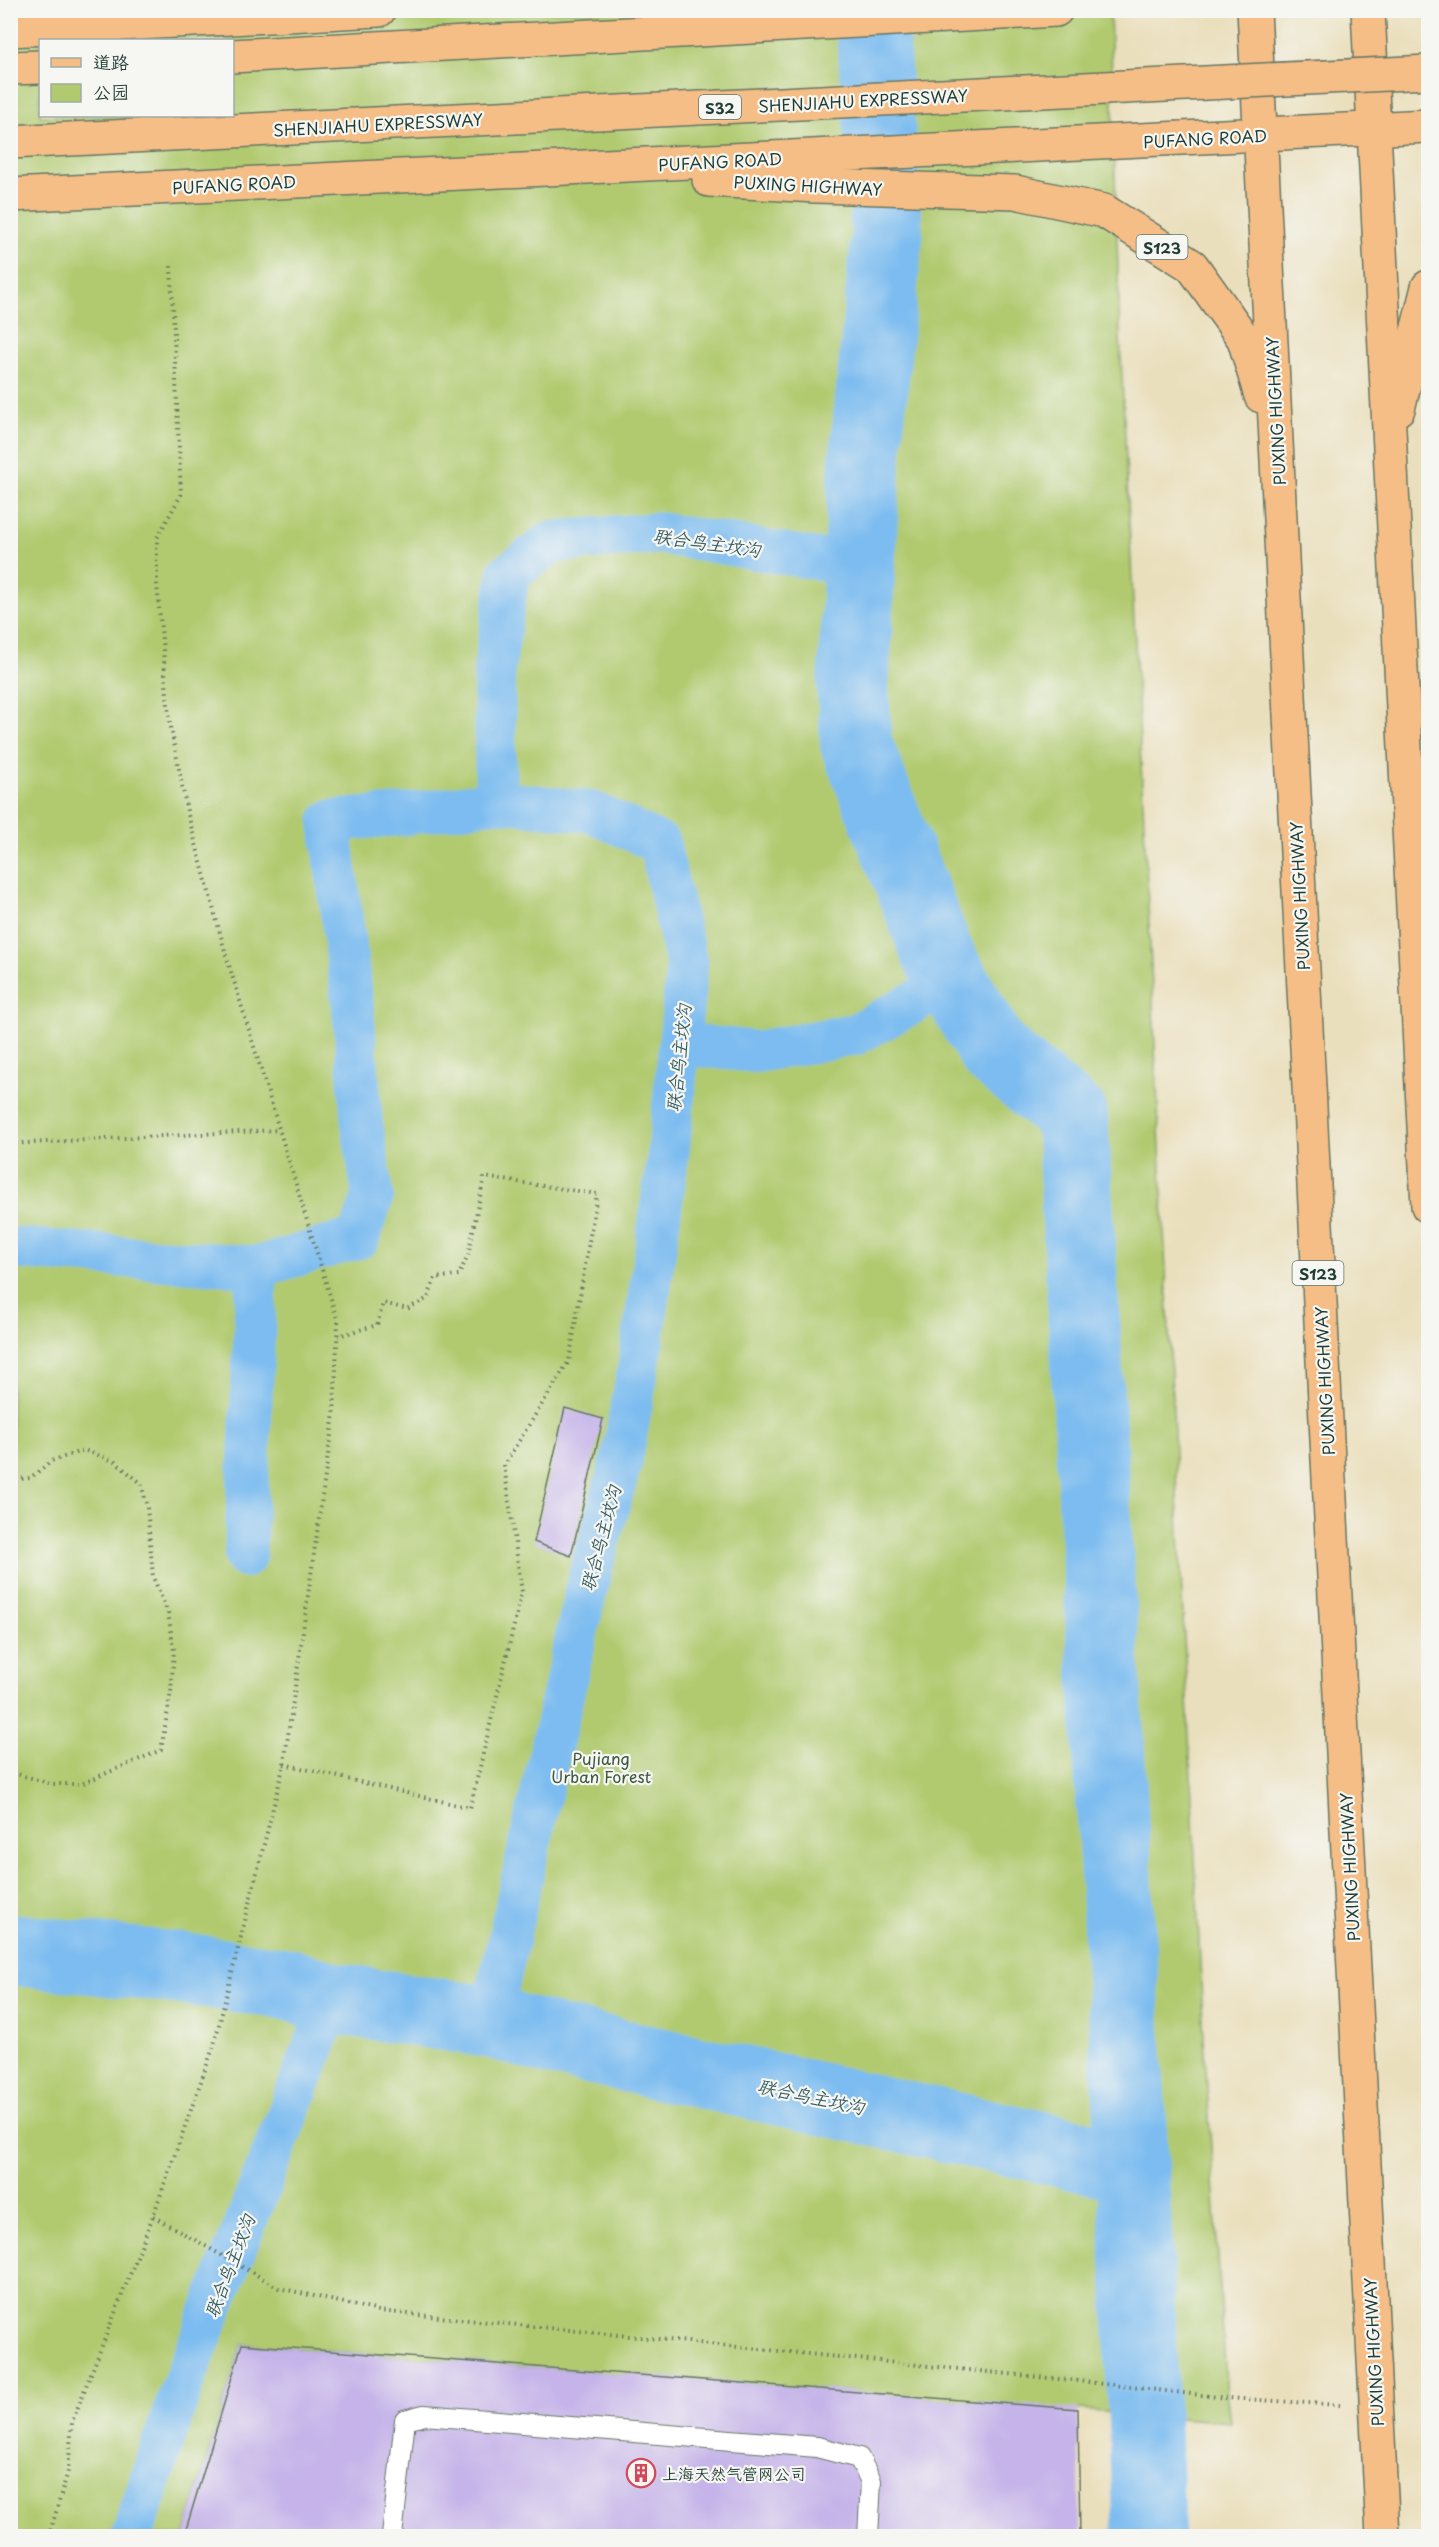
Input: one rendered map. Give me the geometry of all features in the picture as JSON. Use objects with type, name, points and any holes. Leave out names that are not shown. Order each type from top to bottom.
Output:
[{"type":"main road","points":[[10,30],[379,10]]},
{"type":"main road","points":[[234,56],[1056,10]]},
{"type":"main road","name":"PUXING HIGHWAY","points":[[1254,10],[1383,2536]]},
{"type":"main road","points":[[1368,10],[1428,1206]]},
{"type":"main road","points":[[10,68],[39,67]]},
{"type":"main road","name":"SHENJIAHU EXPRESSWAY","points":[[10,142],[1428,72]]},
{"type":"main road","name":"PUFANG ROAD","points":[[10,195],[1428,126]]},
{"type":"main road","name":"PUXING HIGHWAY","points":[[536,170],[851,188],[1015,192],[1104,211],[1192,266],[1244,339],[1276,446]]},
{"type":"main road","points":[[1390,443],[1428,287]]},
{"type":"lane","points":[[392,2536],[405,2420],[424,2415],[816,2447],[859,2458],[871,2481],[868,2536]]},
{"type":"path","points":[[49,2536],[68,2471],[72,2422],[153,2216],[214,2045],[284,1764],[334,1413],[338,1322],[226,956],[193,833],[169,717],[157,584],[157,538],[181,495],[171,266]]},
{"type":"path","points":[[10,1144],[278,1130]]},
{"type":"path","points":[[284,1764],[470,1808],[522,1592],[504,1465],[569,1360],[597,1194],[484,1177],[468,1255],[459,1275],[435,1278],[428,1298],[407,1309],[383,1303],[377,1326],[338,1336]]},
{"type":"path","points":[[10,1480],[30,1478],[52,1461],[84,1450],[114,1461],[141,1483],[147,1507],[153,1577],[168,1613],[174,1650],[171,1691],[161,1750],[81,1784],[52,1784],[10,1772]]},
{"type":"path","points":[[153,2216],[279,2288],[379,2311],[1227,2398],[1376,2408]]},
{"type":"green space","name":"Pujiang Urban Forest","points":[[11,11],[1110,11],[1120,337],[1203,2022],[1230,2422],[242,2344],[184,2536],[11,2536]]},
{"type":"building","points":[[565,1408],[603,1419],[571,1556],[534,1542]]},
{"type":"building","name":"上海天然气管网公司","points":[[242,2344],[1078,2409],[1080,2536],[184,2536]]},
{"type":"waterway","points":[[871,10],[887,235],[865,460],[853,688],[856,743],[938,955],[994,1052],[1072,1116],[1133,2167],[1149,2536]]},
{"type":"waterway","name":"联合鸟主坟沟","points":[[490,2022],[590,1574],[622,1459],[642,1346],[668,1157],[687,965],[659,843],[592,812],[496,801],[494,670],[509,573],[552,542],[659,533],[859,566]]},
{"type":"waterway","points":[[10,1248],[257,1267],[359,1238],[373,1196],[362,1124],[353,1008],[330,821],[401,815],[496,801]]},
{"type":"waterway","points":[[680,1044],[756,1052],[856,1034],[953,981]]},
{"type":"waterway","points":[[245,1557],[257,1267]]},
{"type":"waterway","name":"联合鸟主坟沟","points":[[10,1949],[177,1968],[287,1984],[333,1998],[490,2022],[552,2040],[1133,2167]]},
{"type":"waterway","name":"联合鸟主坟沟","points":[[132,2536],[181,2389],[333,1998]]},
{"type":"place","name":"上海天然气管网公司","points":[[641,2473]]}]
